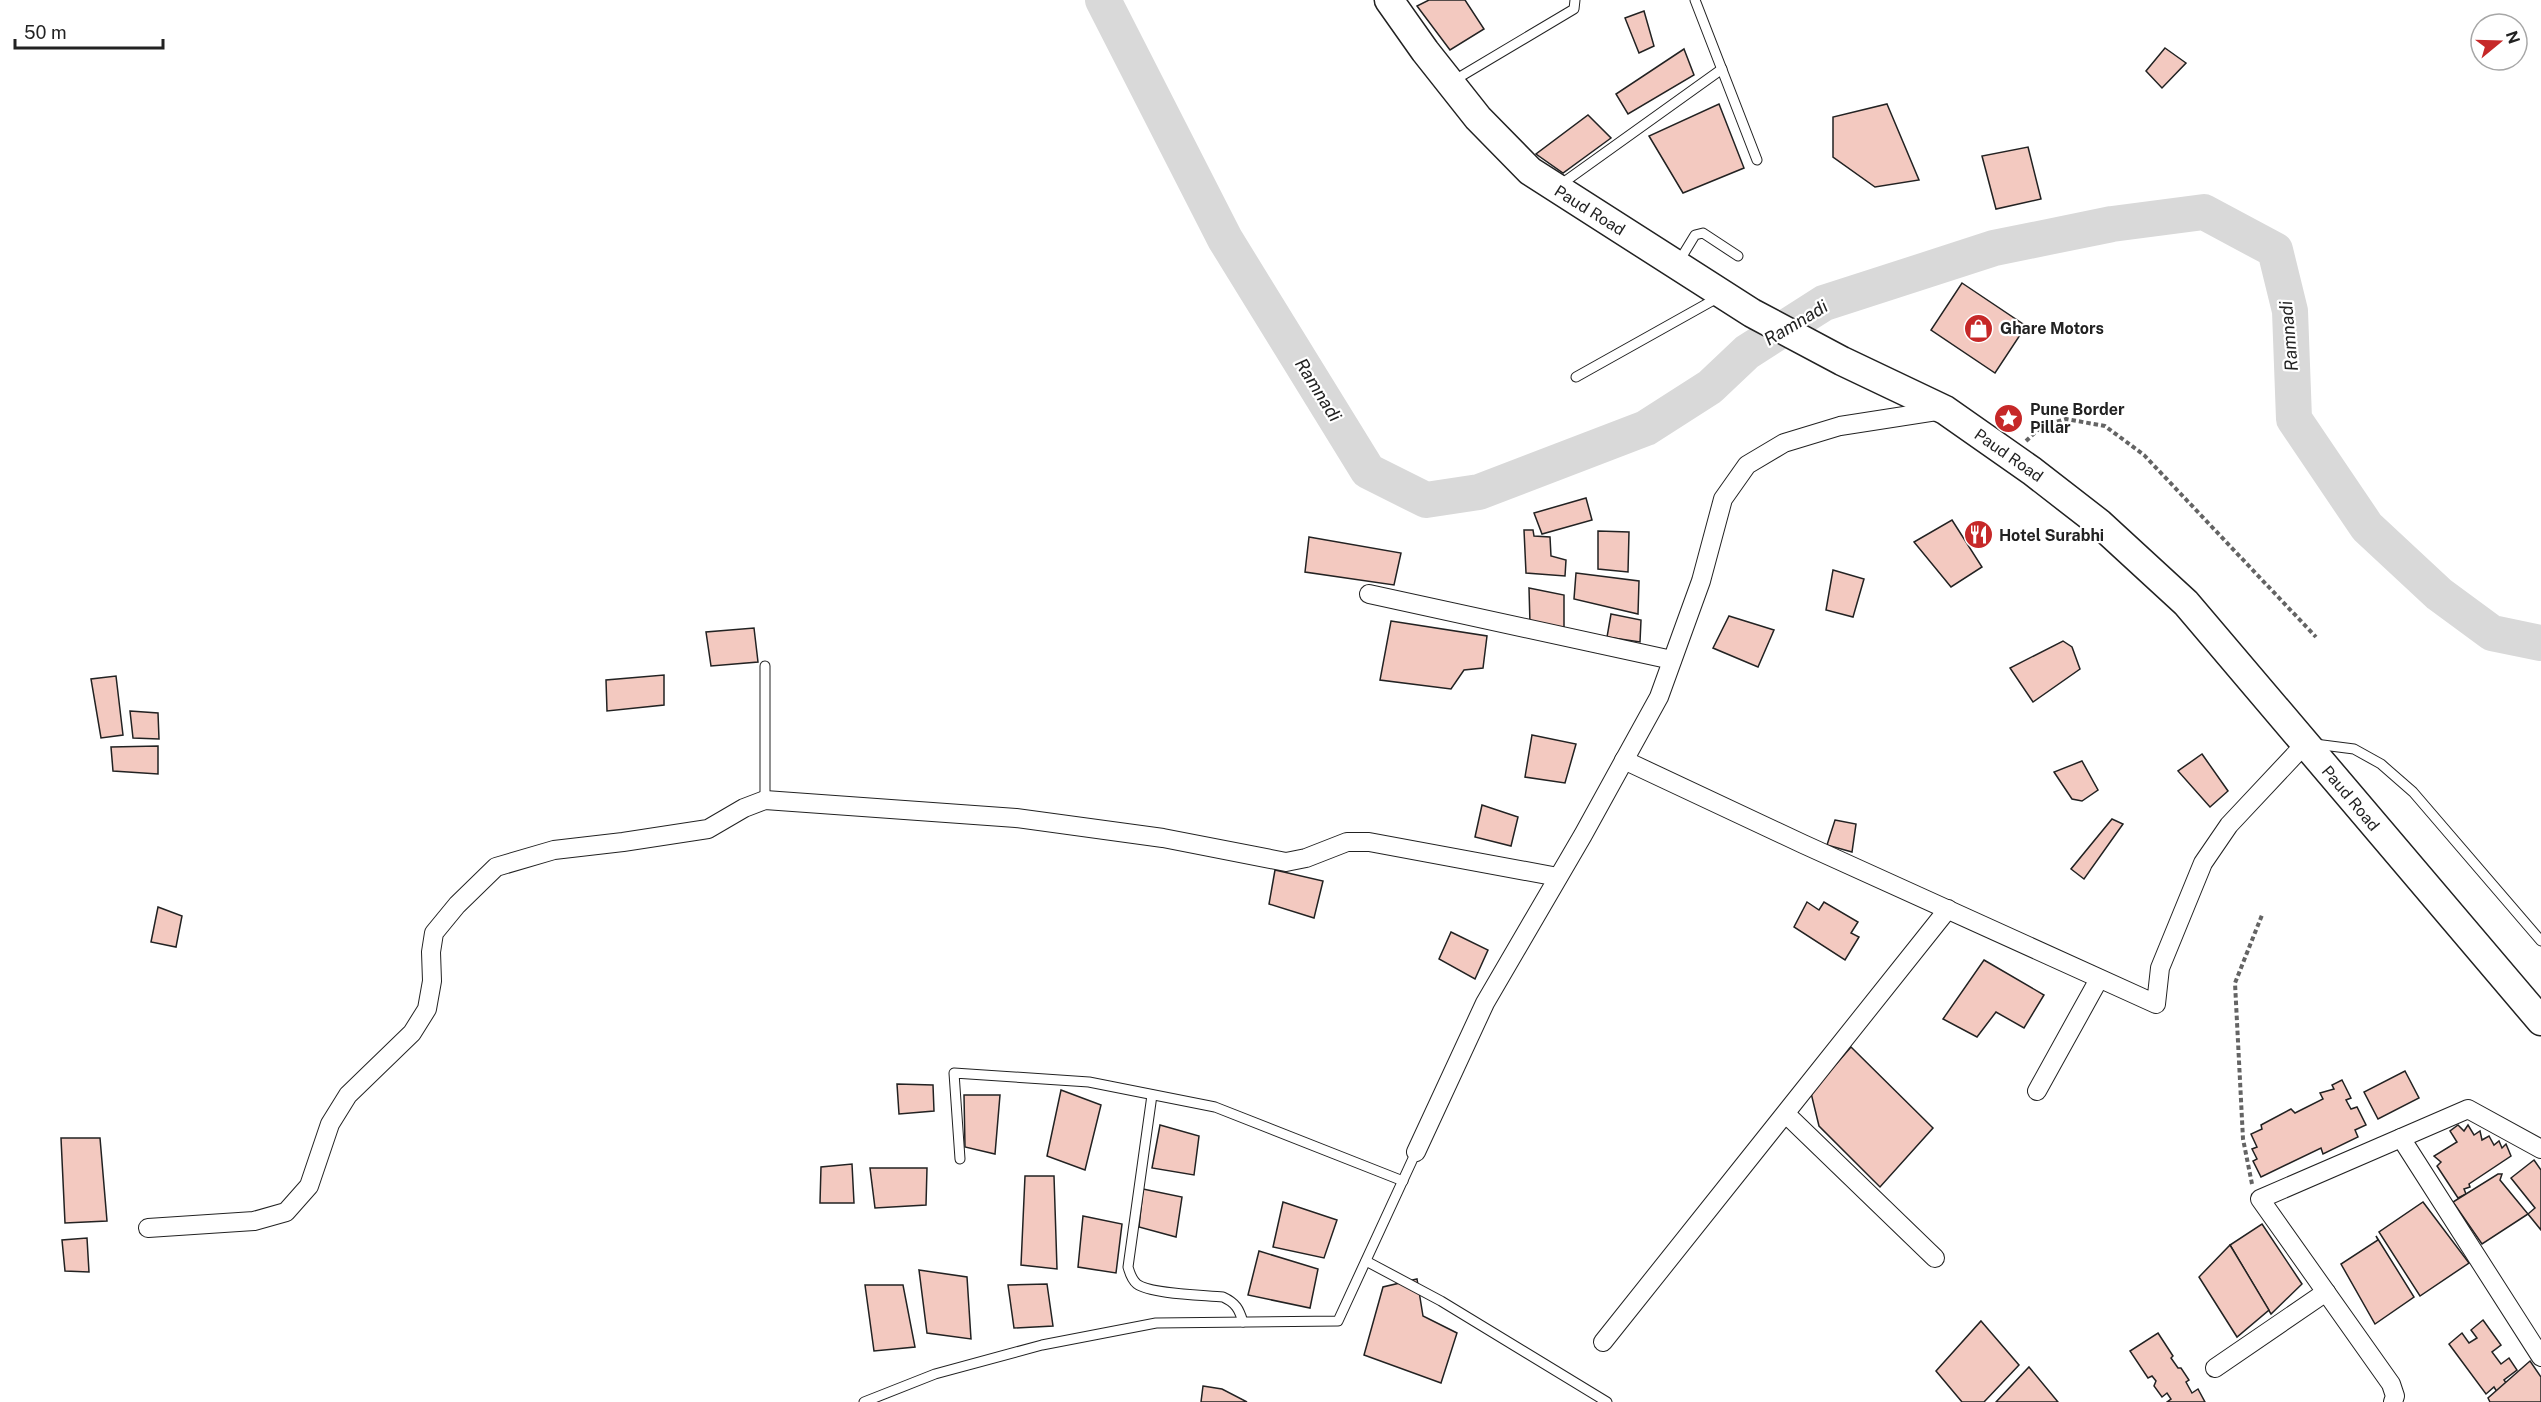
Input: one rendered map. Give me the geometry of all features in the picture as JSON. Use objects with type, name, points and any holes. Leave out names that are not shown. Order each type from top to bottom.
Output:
[{"type":"main road","name":"Paud Road","points":[[1396,2],[1451,83],[1478,117],[1530,171],[1752,313],[1842,361],[1945,410],[2099,522],[2186,603],[2541,1021]]},
{"type":"street","points":[[1416,1152],[1485,1003],[1659,697],[1701,581],[1724,499],[1747,465],[1784,443],[1840,426],[1945,410]]},
{"type":"street","points":[[1369,594],[1672,660]]},
{"type":"street","points":[[1624,760],[2156,1004],[2160,968],[2203,863],[2229,825],[2305,744]]},
{"type":"street","points":[[148,1228],[254,1221],[286,1212],[309,1185],[330,1124],[348,1095],[412,1033],[427,1009],[432,981],[431,952],[434,933],[496,867],[554,850],[708,829],[744,808],[765,800],[1017,818],[1163,838],[1286,862],[1306,858],[1347,842],[1369,842],[1558,877]]},
{"type":"street","points":[[1604,1342],[1948,909]]},
{"type":"street","points":[[2037,1091],[2099,979]]},
{"type":"street","points":[[2393,1402],[2395,1396],[2391,1384],[2260,1199],[2468,1108],[2541,1149]]},
{"type":"street","points":[[1786,1114],[1935,1258]]},
{"type":"street","points":[[2401,1137],[2541,1357]]},
{"type":"street","points":[[2215,1368],[2326,1292]]},
{"type":"lane","points":[[1451,83],[1574,9],[1575,0]]},
{"type":"lane","points":[[1695,0],[1757,160]]},
{"type":"lane","points":[[1555,188],[1722,69]]},
{"type":"lane","points":[[1677,265],[1695,235],[1703,233],[1738,256]]},
{"type":"lane","points":[[1576,377],[1724,295]]},
{"type":"lane","points":[[765,666],[765,800]]},
{"type":"lane","points":[[2305,744],[2335,745],[2355,749],[2381,764],[2413,792],[2541,941]]},
{"type":"lane","points":[[960,1159],[954,1073],[1089,1082],[1215,1107],[1403,1181]]},
{"type":"lane","points":[[1152,1095],[1128,1267],[1131,1276],[1136,1283],[1148,1290],[1223,1297],[1232,1301],[1239,1308],[1243,1322]]},
{"type":"lane","points":[[864,1402],[935,1374],[1042,1345],[1156,1323],[1338,1321],[1416,1152]]},
{"type":"lane","points":[[1366,1261],[1441,1300],[1607,1402]]},
{"type":"path","points":[[2011,456],[2042,426],[2066,419],[2105,426],[2144,455],[2316,637]]},
{"type":"path","points":[[2260,1199],[2250,1179],[2243,1139],[2238,1030],[2234,1006],[2235,983],[2262,915]]},
{"type":"building","points":[[1429,0],[1465,0],[1484,29],[1450,50],[1417,6]]},
{"type":"building","points":[[1644,11],[1654,46],[1639,53],[1625,18]]},
{"type":"building","points":[[2165,48],[2186,63],[2162,88],[2146,71]]},
{"type":"building","points":[[1684,49],[1694,75],[1628,114],[1616,94]]},
{"type":"building","points":[[1719,104],[1744,168],[1683,193],[1649,136]]},
{"type":"building","points":[[1887,104],[1919,180],[1875,187],[1833,157],[1833,117]]},
{"type":"building","points":[[1588,115],[1611,138],[1563,173],[1536,154]]},
{"type":"building","points":[[2028,147],[2041,199],[1996,209],[1982,156]]},
{"type":"building","name":"Ghare Motors","points":[[1962,283],[2026,326],[1995,373],[1931,330]]},
{"type":"building","points":[[1586,498],[1592,520],[1542,534],[1534,513]]},
{"type":"building","points":[[1952,520],[1982,567],[1951,587],[1914,542]]},
{"type":"building","points":[[1524,530],[1533,530],[1534,536],[1550,537],[1551,556],[1566,560],[1565,576],[1526,573]]},
{"type":"building","points":[[1598,531],[1629,532],[1628,572],[1598,569]]},
{"type":"building","points":[[1309,537],[1401,553],[1394,585],[1305,572]]},
{"type":"building","points":[[1833,570],[1864,579],[1853,617],[1826,610]]},
{"type":"building","points":[[1576,573],[1639,581],[1638,614],[1574,599]]},
{"type":"building","points":[[1529,588],[1564,595],[1564,628],[1530,624]]},
{"type":"building","points":[[1611,614],[1641,620],[1640,642],[1607,637]]},
{"type":"building","points":[[1729,616],[1774,630],[1758,667],[1713,648]]},
{"type":"building","points":[[1391,621],[1487,636],[1483,668],[1464,670],[1451,689],[1380,680]]},
{"type":"building","points":[[754,628],[758,662],[711,666],[706,632]]},
{"type":"building","points":[[2063,641],[2072,647],[2080,669],[2033,702],[2010,668]]},
{"type":"building","points":[[664,675],[664,705],[607,711],[606,680]]},
{"type":"building","points":[[116,676],[123,735],[101,738],[91,679]]},
{"type":"building","points":[[130,711],[158,713],[159,739],[133,738]]},
{"type":"building","points":[[1532,735],[1576,744],[1565,783],[1525,777]]},
{"type":"building","points":[[158,746],[158,774],[113,771],[111,747]]},
{"type":"building","points":[[2202,754],[2228,791],[2210,807],[2178,771]]},
{"type":"building","points":[[2082,761],[2098,790],[2082,801],[2072,799],[2054,772]]},
{"type":"building","points":[[1482,805],[1518,817],[1511,846],[1475,837]]},
{"type":"building","points":[[2112,819],[2123,824],[2084,879],[2071,869]]},
{"type":"building","points":[[1835,820],[1856,824],[1852,852],[1827,845]]},
{"type":"building","points":[[1275,870],[1323,881],[1314,918],[1269,904]]},
{"type":"building","points":[[1807,902],[1819,910],[1824,902],[1858,922],[1851,933],[1859,937],[1845,960],[1794,927]]},
{"type":"building","points":[[158,907],[182,916],[176,947],[151,942]]},
{"type":"building","points":[[1451,932],[1488,950],[1475,979],[1439,959]]},
{"type":"building","points":[[1984,960],[2044,995],[2024,1028],[1996,1012],[1977,1037],[1943,1019]]},
{"type":"building","points":[[1851,1047],[1933,1128],[1880,1187],[1819,1126],[1811,1093]]},
{"type":"building","points":[[2405,1071],[2419,1098],[2378,1119],[2364,1092]]},
{"type":"building","points":[[2342,1080],[2351,1098],[2346,1100],[2351,1109],[2357,1107],[2366,1125],[2355,1130],[2358,1137],[2323,1154],[2321,1148],[2261,1177],[2253,1161],[2257,1159],[2252,1149],[2257,1147],[2251,1134],[2262,1129],[2261,1125],[2291,1109],[2295,1113],[2323,1099],[2320,1093],[2334,1089],[2332,1085]]},
{"type":"building","points":[[897,1084],[933,1085],[934,1111],[899,1114]]},
{"type":"building","points":[[1061,1090],[1101,1105],[1085,1170],[1047,1156]]},
{"type":"building","points":[[964,1095],[1000,1095],[995,1154],[965,1147]]},
{"type":"building","points":[[1160,1125],[1199,1136],[1194,1175],[1152,1168]]},
{"type":"building","points":[[2458,1125],[2464,1131],[2468,1125],[2474,1135],[2480,1131],[2482,1140],[2489,1136],[2494,1145],[2499,1141],[2502,1148],[2506,1144],[2511,1156],[2469,1184],[2470,1187],[2464,1189],[2466,1194],[2458,1198],[2437,1166],[2441,1162],[2434,1156],[2457,1142],[2450,1131]]},
{"type":"building","points":[[61,1138],[100,1138],[107,1221],[65,1223]]},
{"type":"building","points":[[2534,1160],[2541,1170],[2541,1230],[2528,1214],[2535,1208],[2511,1178]]},
{"type":"building","points":[[852,1164],[854,1203],[820,1203],[821,1167]]},
{"type":"building","points":[[870,1168],[927,1168],[926,1205],[875,1208]]},
{"type":"building","points":[[2498,1174],[2502,1174],[2500,1180],[2528,1214],[2482,1244],[2453,1202]]},
{"type":"building","points":[[1025,1176],[1054,1176],[1057,1269],[1021,1265]]},
{"type":"building","points":[[1143,1189],[1182,1197],[1176,1237],[1139,1227]]},
{"type":"building","points":[[1283,1202],[1337,1220],[1324,1258],[1273,1247]]},
{"type":"building","points":[[2423,1202],[2469,1263],[2420,1296],[2379,1232]]},
{"type":"building","points":[[1083,1216],[1122,1224],[1116,1273],[1078,1267]]},
{"type":"building","points":[[2262,1224],[2302,1284],[2271,1314],[2230,1245]]},
{"type":"building","points":[[2376,1236],[2414,1297],[2375,1324],[2341,1264],[2378,1240]]},
{"type":"building","points":[[87,1238],[89,1272],[65,1271],[62,1240]]},
{"type":"building","points":[[2230,1245],[2269,1310],[2237,1337],[2199,1277]]},
{"type":"building","points":[[1259,1251],[1318,1269],[1310,1308],[1248,1295]]},
{"type":"building","points":[[919,1270],[967,1277],[971,1339],[927,1333]]},
{"type":"building","points":[[1417,1279],[1423,1316],[1457,1333],[1441,1383],[1364,1355],[1383,1287]]},
{"type":"building","points":[[1047,1284],[1053,1326],[1014,1328],[1008,1285]]},
{"type":"building","points":[[865,1285],[903,1285],[915,1347],[874,1351]]},
{"type":"building","points":[[2483,1320],[2501,1345],[2492,1352],[2501,1364],[2509,1358],[2517,1370],[2504,1380],[2507,1384],[2497,1392],[2494,1387],[2486,1394],[2449,1344],[2462,1333],[2469,1343],[2477,1338],[2471,1330]]},
{"type":"building","points":[[1981,1321],[2019,1365],[1984,1402],[1962,1402],[1936,1371]]},
{"type":"building","points":[[2158,1333],[2173,1356],[2171,1358],[2189,1380],[2186,1382],[2192,1393],[2198,1389],[2205,1402],[2167,1402],[2171,1399],[2167,1393],[2162,1397],[2154,1386],[2156,1381],[2152,1376],[2148,1378],[2130,1351]]},
{"type":"building","points":[[2530,1361],[2541,1377],[2541,1402],[2490,1402],[2488,1398]]},
{"type":"building","points":[[2029,1367],[2058,1402],[1996,1402]]},
{"type":"building","points":[[1203,1386],[1222,1389],[1247,1402],[1201,1402]]},
{"type":"waterway","name":"Ramnadi","points":[[1103,0],[1225,239],[1368,471],[1426,500],[1479,492],[1646,428],[1710,387],[1747,352],[1824,303],[1994,248],[2112,224],[2204,212],[2275,250],[2290,311],[2294,419],[2367,527],[2439,594],[2492,633],[2541,643]]},
{"type":"place","name":"Ghare Motors","points":[[1979,328]]},
{"type":"place","name":"Pune Border Pillar","points":[[2009,418]]},
{"type":"place","name":"Hotel Surabhi","points":[[1978,535]]}]
